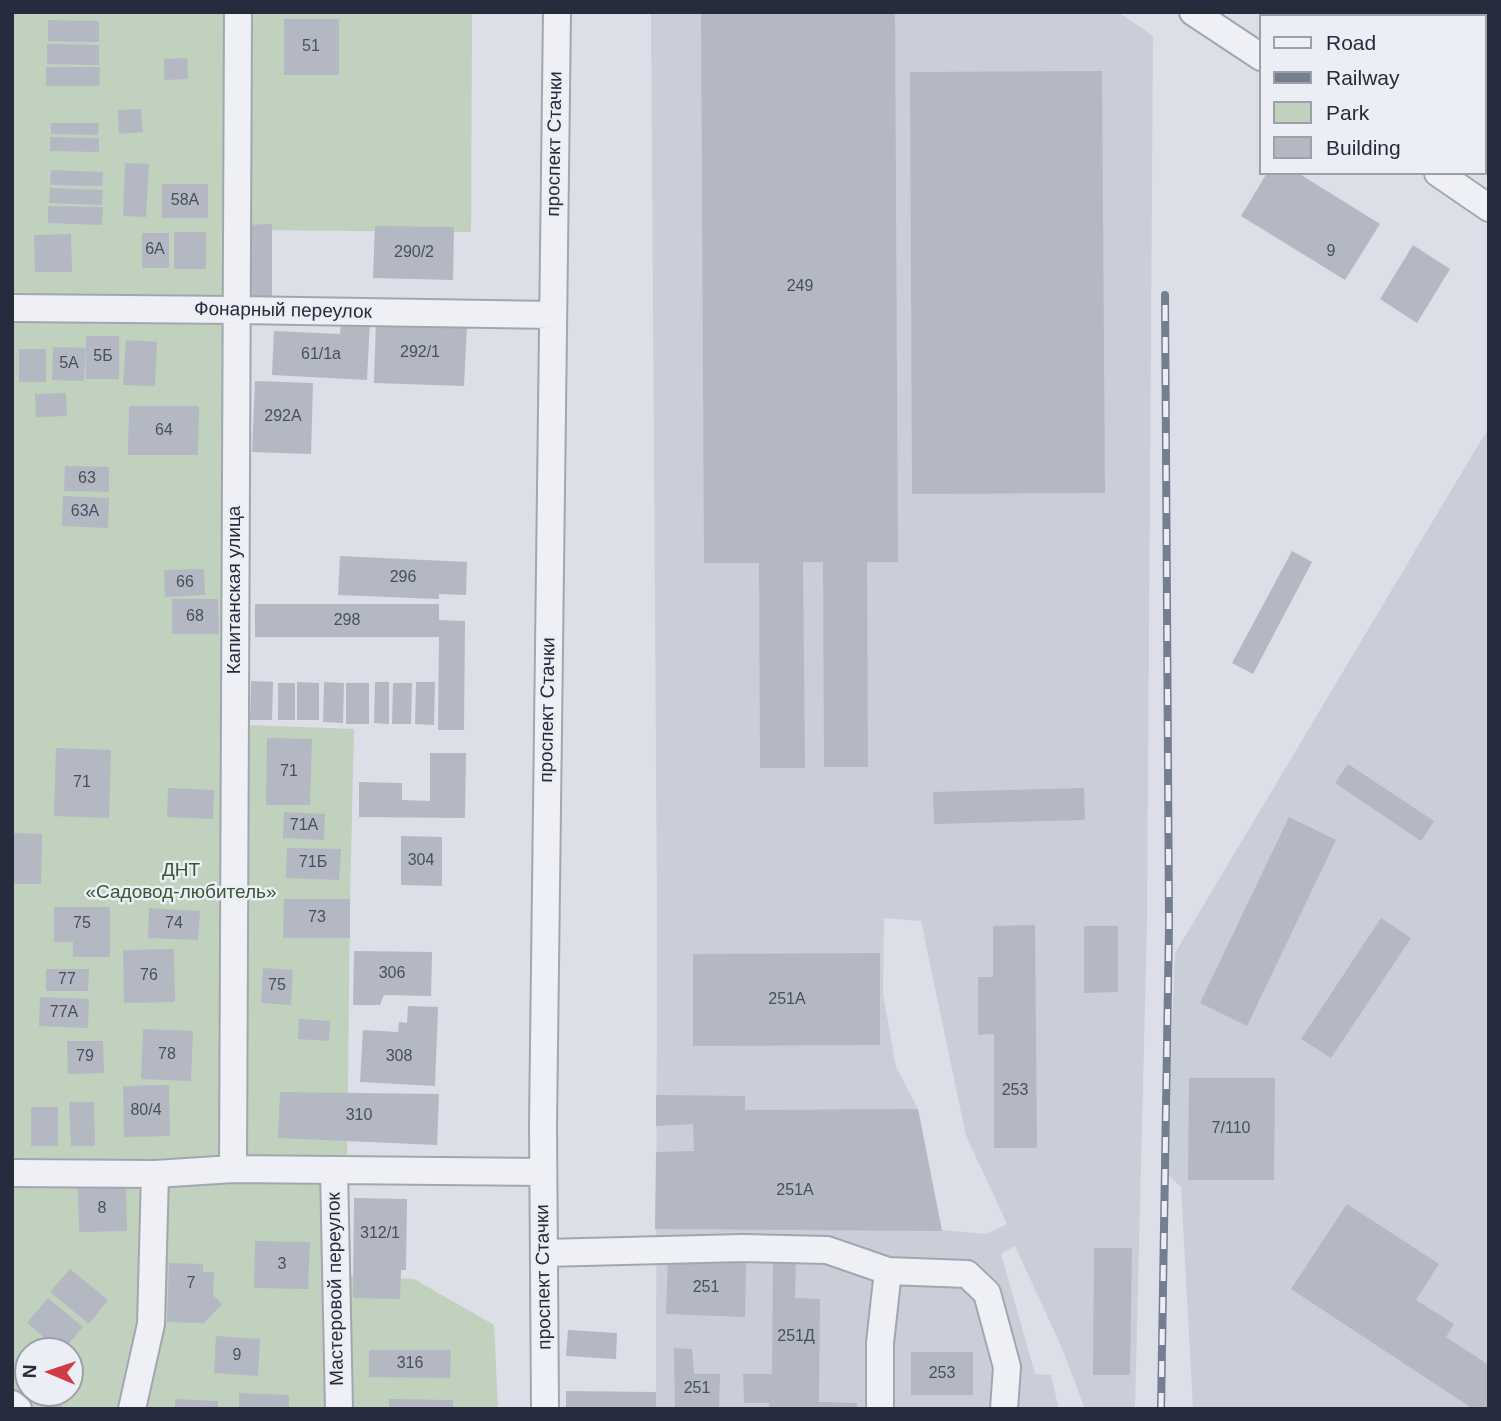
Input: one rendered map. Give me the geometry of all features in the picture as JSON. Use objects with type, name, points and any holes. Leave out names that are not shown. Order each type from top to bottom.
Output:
[{"type":"street","name":"Капитанская улица","points":[[233,1168],[238,12]]},
{"type":"street","name":"проспект Стачки","points":[[545,1409],[543,1172],[557,12]]},
{"type":"street","points":[[1193,12],[1260,56]]},
{"type":"street","points":[[1441,175],[1489,208]]},
{"type":"street","name":"Фонарный переулок","points":[[12,308],[553,315]]},
{"type":"street","name":"Мастеровой переулок","points":[[12,1173],[155,1174],[233,1168],[543,1172]]},
{"type":"street","name":"Мастеровой переулок","points":[[334,1170],[339,1409]]},
{"type":"street","points":[[132,1409],[151,1324],[155,1174]]},
{"type":"street","points":[[544,1254],[743,1248],[827,1250],[888,1271],[967,1274],[987,1293],[1007,1367],[1004,1409]]},
{"type":"street","points":[[880,1409],[880,1343],[888,1271]]},
{"type":"street","points":[[12,1404],[18,1409]]},
{"type":"shaded area","points":[[651,12],[1118,12],[1153,36],[1147,923],[1135,1409],[1085,1409],[1062,1348],[1015,1246],[1001,1254],[1035,1374],[1051,1375],[1059,1409],[656,1409],[657,913]],"holes":[[[884,918],[921,921],[966,1136],[1007,1224],[986,1234],[942,1230],[918,1109],[896,1067],[883,994]]]},
{"type":"shaded area","points":[[1489,427],[1489,1409],[1193,1409],[1181,1187],[1166,1173],[1175,953]]},
{"type":"green space","name":"ДНТ «Садовод-любитель»","points":[[12,12],[472,12],[471,232],[250,230],[247,725],[354,729],[346,1276],[414,1279],[494,1325],[498,1409],[12,1409]]},
{"type":"building","points":[[701,12],[895,12],[898,562],[867,562],[868,767],[824,767],[823,562],[803,562],[805,768],[760,768],[759,563],[704,563]]},
{"type":"building","points":[[1311,12],[1404,14],[1314,14]]},
{"type":"building","points":[[284,19],[339,19],[339,75],[284,75]]},
{"type":"building","points":[[48,20],[99,21],[99,42],[48,41]]},
{"type":"building","points":[[47,44],[99,45],[99,65],[47,64]]},
{"type":"building","points":[[187,58],[188,79],[164,80],[164,59]]},
{"type":"building","points":[[46,67],[100,67],[99,86],[46,86]]},
{"type":"building","points":[[1102,71],[1105,493],[912,494],[910,72]]},
{"type":"building","points":[[141,109],[143,132],[119,134],[118,110]]},
{"type":"building","points":[[51,123],[99,123],[98,135],[51,134]]},
{"type":"building","points":[[50,137],[99,138],[99,152],[50,151]]},
{"type":"building","points":[[125,163],[149,164],[146,217],[123,216]]},
{"type":"building","points":[[51,170],[103,172],[102,186],[50,185]]},
{"type":"building","points":[[1266,175],[1301,175],[1380,224],[1345,280],[1241,216]]},
{"type":"building","points":[[162,184],[208,184],[208,218],[162,218]]},
{"type":"building","points":[[50,188],[103,190],[102,205],[49,203]]},
{"type":"building","points":[[48,206],[103,207],[102,225],[48,223]]},
{"type":"building","points":[[272,224],[272,296],[245,297],[245,225]]},
{"type":"building","points":[[375,226],[454,227],[453,280],[373,278]]},
{"type":"building","points":[[174,232],[206,232],[206,269],[174,269]]},
{"type":"building","points":[[142,233],[169,233],[169,268],[142,268]]},
{"type":"building","points":[[71,234],[72,272],[35,272],[34,235]]},
{"type":"building","points":[[1413,245],[1450,269],[1417,323],[1380,299]]},
{"type":"building","points":[[341,318],[370,320],[367,380],[272,375],[274,331],[340,334]]},
{"type":"building","points":[[376,320],[467,324],[464,386],[374,383]]},
{"type":"building","points":[[86,336],[119,336],[119,379],[86,379]]},
{"type":"building","points":[[126,340],[157,342],[155,386],[123,385]]},
{"type":"building","points":[[53,347],[86,348],[84,381],[52,380]]},
{"type":"building","points":[[19,349],[46,349],[46,382],[19,382]]},
{"type":"building","points":[[255,381],[313,383],[311,454],[252,452]]},
{"type":"building","points":[[66,393],[67,416],[36,417],[35,394]]},
{"type":"building","points":[[129,406],[199,406],[198,455],[128,455]]},
{"type":"building","points":[[65,466],[109,467],[109,492],[64,491]]},
{"type":"building","points":[[63,496],[109,498],[108,528],[62,526]]},
{"type":"building","points":[[1292,551],[1312,562],[1253,674],[1232,663]]},
{"type":"building","points":[[340,556],[467,562],[466,595],[439,594],[439,599],[338,595]]},
{"type":"building","points":[[204,569],[205,595],[165,597],[164,570]]},
{"type":"building","points":[[172,599],[218,599],[219,634],[172,634]]},
{"type":"building","points":[[255,604],[439,604],[439,620],[465,621],[464,730],[438,730],[439,637],[255,637]]},
{"type":"building","points":[[251,681],[273,682],[272,720],[250,720]]},
{"type":"building","points":[[297,682],[319,683],[319,720],[297,720]]},
{"type":"building","points":[[324,682],[344,683],[343,723],[323,722]]},
{"type":"building","points":[[375,682],[389,682],[389,724],[374,723]]},
{"type":"building","points":[[416,682],[435,682],[434,725],[415,724]]},
{"type":"building","points":[[278,683],[295,683],[295,720],[278,720]]},
{"type":"building","points":[[346,683],[369,683],[369,724],[346,724]]},
{"type":"building","points":[[393,683],[412,683],[411,724],[392,724]]},
{"type":"building","points":[[267,738],[312,739],[310,805],[266,805]]},
{"type":"building","points":[[56,748],[111,750],[109,818],[54,816]]},
{"type":"building","points":[[430,753],[466,753],[465,818],[359,817],[359,782],[402,783],[402,800],[430,801]]},
{"type":"building","points":[[1348,764],[1434,821],[1421,841],[1335,783]]},
{"type":"building","points":[[168,788],[214,790],[213,819],[167,817]]},
{"type":"building","points":[[1084,788],[1085,820],[934,824],[933,792]]},
{"type":"building","points":[[284,812],[325,814],[324,840],[283,838]]},
{"type":"building","points":[[1289,817],[1336,840],[1247,1026],[1200,1003]]},
{"type":"building","points":[[14,833],[42,834],[41,884],[13,884]]},
{"type":"building","points":[[401,836],[442,837],[442,886],[401,885]]},
{"type":"building","points":[[287,848],[341,849],[339,880],[286,878]]},
{"type":"building","points":[[284,899],[350,899],[350,938],[283,938]]},
{"type":"building","points":[[54,907],[110,907],[110,957],[73,957],[73,942],[54,942]]},
{"type":"building","points":[[149,908],[200,911],[198,940],[148,938]]},
{"type":"building","points":[[1381,918],[1411,938],[1331,1058],[1301,1039]]},
{"type":"building","points":[[1035,925],[1037,1148],[994,1148],[994,1034],[978,1035],[978,977],[993,977],[993,926]]},
{"type":"building","points":[[1084,926],[1118,926],[1118,992],[1084,993]]},
{"type":"building","points":[[174,949],[175,1002],[124,1003],[123,950]]},
{"type":"building","points":[[354,951],[432,952],[431,996],[384,995],[380,1005],[353,1005]]},
{"type":"building","points":[[880,953],[880,1045],[693,1046],[693,954]]},
{"type":"building","points":[[263,968],[293,970],[291,1005],[261,1003]]},
{"type":"building","points":[[46,969],[89,969],[88,991],[46,991]]},
{"type":"building","points":[[40,997],[89,999],[88,1028],[39,1026]]},
{"type":"building","points":[[408,1006],[438,1007],[435,1086],[360,1082],[363,1030],[398,1032],[399,1022],[407,1023]]},
{"type":"building","points":[[299,1019],[330,1021],[329,1041],[298,1039]]},
{"type":"building","points":[[143,1029],[193,1031],[191,1081],[141,1079]]},
{"type":"building","points":[[67,1041],[103,1041],[104,1073],[68,1074]]},
{"type":"building","points":[[1189,1078],[1275,1078],[1274,1180],[1188,1180]]},
{"type":"building","points":[[169,1085],[170,1136],[124,1137],[123,1086]]},
{"type":"building","points":[[280,1092],[439,1094],[437,1145],[278,1138]]},
{"type":"building","points":[[656,1095],[745,1096],[745,1110],[918,1109],[942,1231],[655,1229],[656,1152],[694,1151],[693,1124],[656,1126]]},
{"type":"building","points":[[69,1102],[94,1102],[95,1146],[71,1146]]},
{"type":"building","points":[[31,1107],[58,1107],[58,1146],[31,1146]]},
{"type":"building","points":[[126,1186],[127,1231],[79,1232],[78,1187]]},
{"type":"building","points":[[354,1198],[407,1199],[406,1270],[401,1270],[400,1299],[353,1298]]},
{"type":"building","points":[[1347,1204],[1439,1264],[1416,1300],[1454,1324],[1446,1337],[1489,1365],[1489,1409],[1473,1409],[1291,1289]]},
{"type":"building","points":[[255,1241],[310,1242],[308,1289],[254,1288]]},
{"type":"building","points":[[1094,1248],[1132,1248],[1130,1375],[1093,1375]]},
{"type":"building","points":[[668,1260],[746,1263],[745,1317],[666,1314]]},
{"type":"building","points":[[796,1261],[795,1298],[820,1299],[819,1402],[857,1403],[857,1409],[769,1409],[769,1403],[744,1403],[743,1374],[772,1374],[773,1262]]},
{"type":"building","points":[[169,1263],[203,1264],[203,1272],[214,1272],[213,1295],[222,1304],[204,1323],[167,1322]]},
{"type":"building","points":[[70,1269],[108,1300],[89,1324],[50,1292]]},
{"type":"building","points":[[48,1298],[83,1327],[75,1337],[44,1337],[27,1323]]},
{"type":"building","points":[[568,1330],[617,1333],[616,1359],[566,1356]]},
{"type":"building","points":[[216,1336],[260,1339],[258,1376],[214,1373]]},
{"type":"building","points":[[674,1348],[692,1349],[694,1374],[720,1374],[719,1409],[675,1409]]},
{"type":"building","points":[[369,1350],[451,1350],[450,1378],[369,1377]]},
{"type":"building","points":[[911,1352],[973,1352],[973,1395],[911,1395]]},
{"type":"building","points":[[566,1391],[656,1392],[656,1409],[566,1408]]},
{"type":"building","points":[[239,1393],[289,1395],[289,1409],[239,1409]]},
{"type":"building","points":[[175,1399],[218,1401],[218,1409],[175,1409]]},
{"type":"building","points":[[389,1399],[453,1400],[453,1409],[389,1409]]},
{"type":"building","points":[[63,1407],[65,1409],[40,1409]]},
{"type":"railway","points":[[1161,1409],[1169,925],[1165,295]]}]
